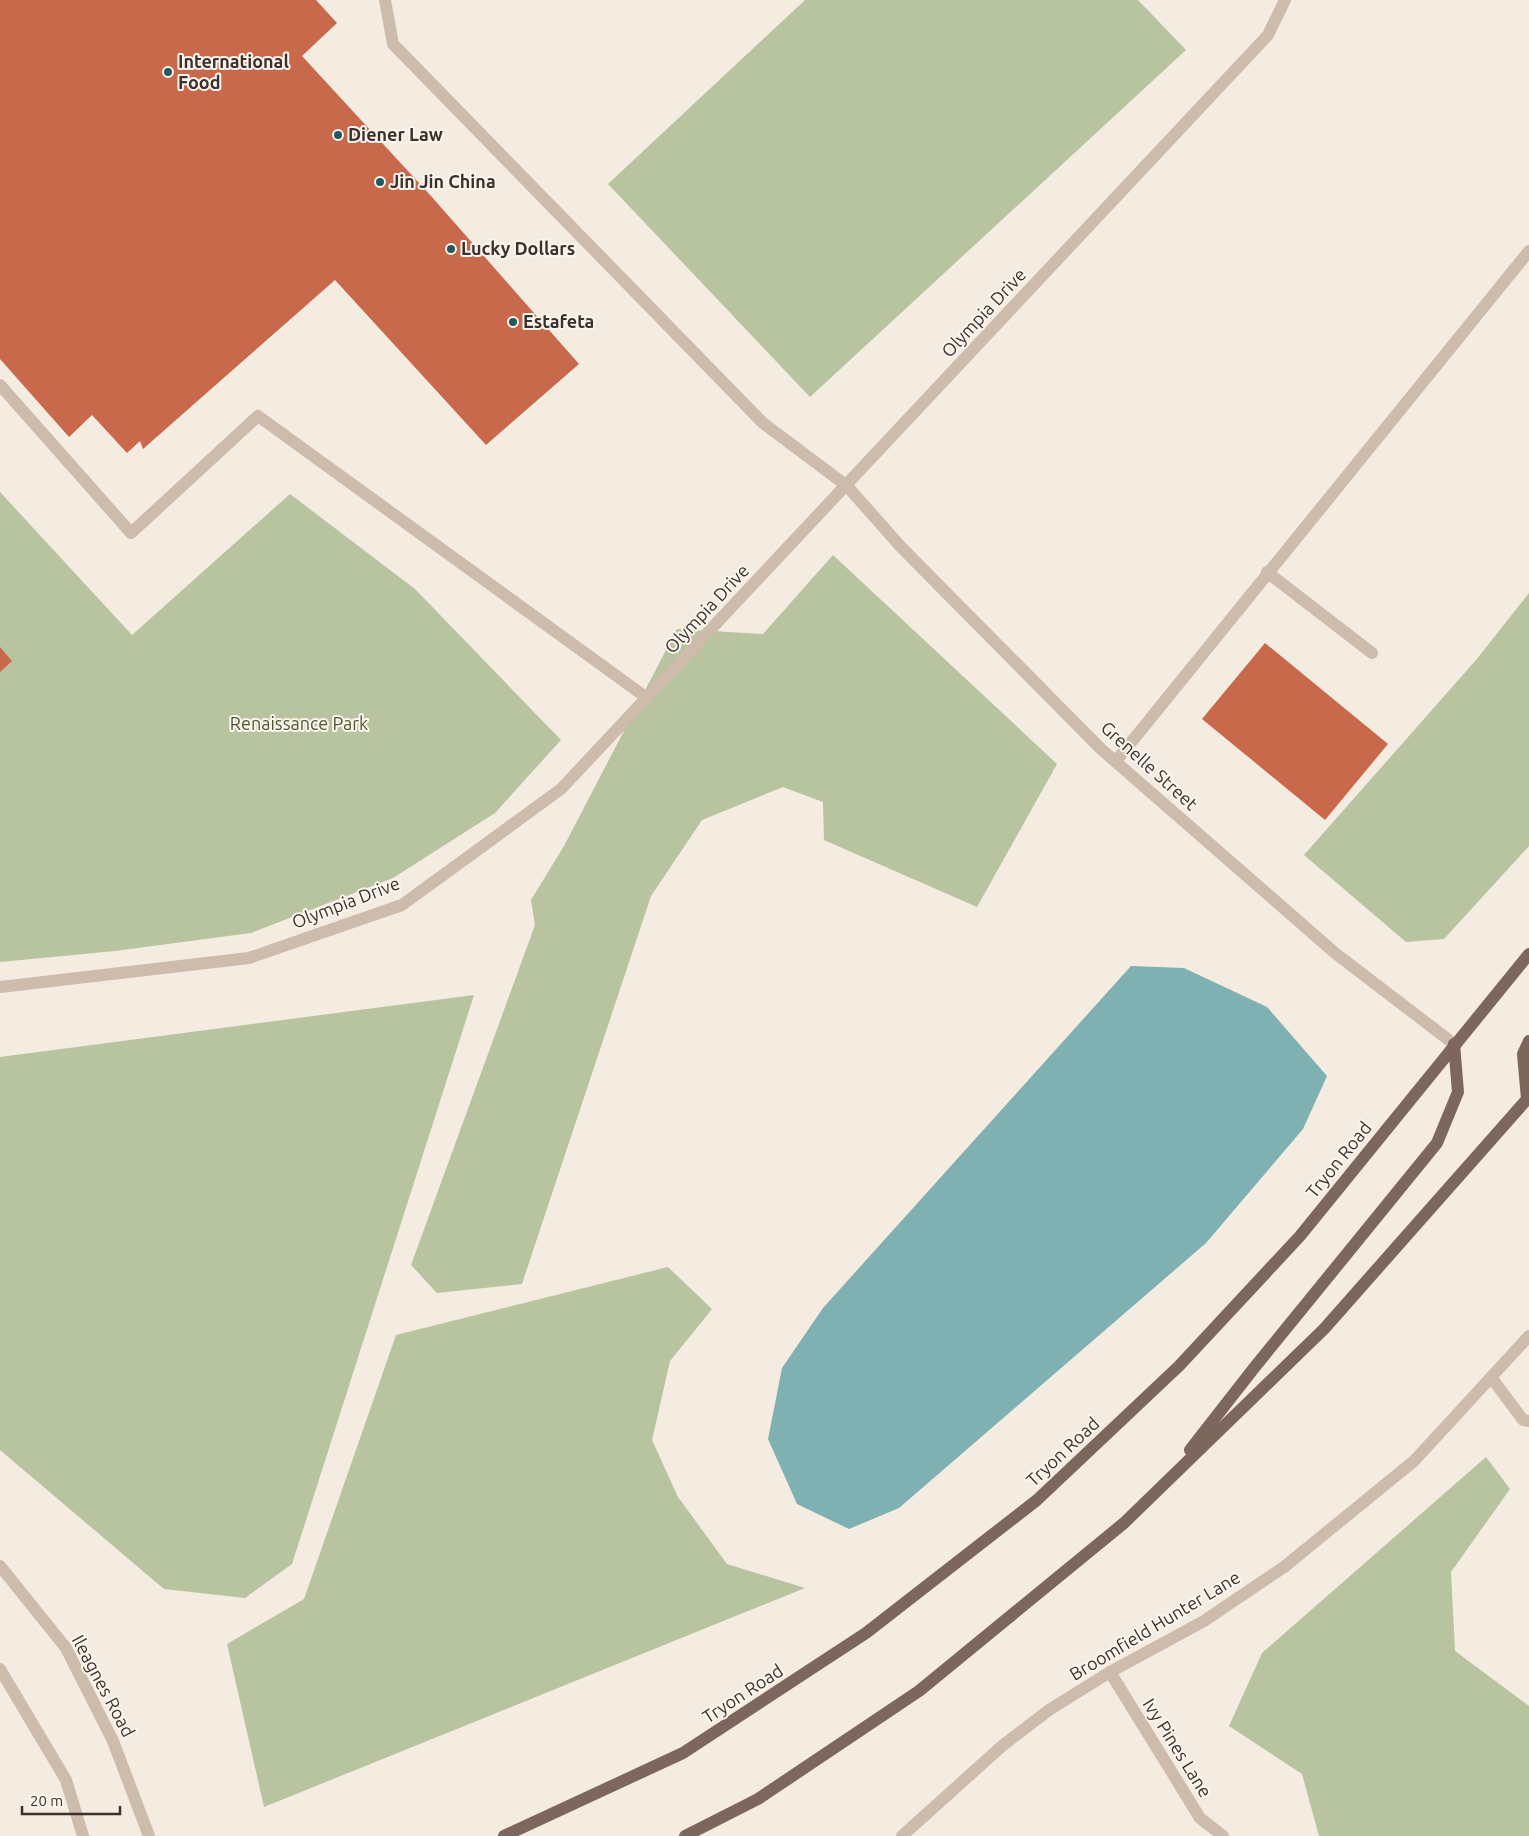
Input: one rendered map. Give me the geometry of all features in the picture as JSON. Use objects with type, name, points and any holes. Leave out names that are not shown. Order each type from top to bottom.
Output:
[{"type":"main road","name":"Tryon Road","points":[[504,1836],[683,1753],[866,1633],[1037,1500],[1179,1366],[1300,1236],[1529,954]]},
{"type":"main road","points":[[685,1836],[758,1799],[919,1691],[1124,1523],[1324,1329],[1528,1099],[1523,1054],[1529,1040]]},
{"type":"main road","points":[[1162,1486],[1254,1368],[1437,1143],[1458,1092],[1454,1044]]},
{"type":"street","name":"Grenelle Street","points":[[385,0],[392,44],[763,423],[847,486],[901,547],[1116,761],[1335,952],[1454,1044]]},
{"type":"street","name":"Olympia Drive","points":[[0,987],[249,958],[402,905],[561,789],[1268,35],[1285,0]]},
{"type":"street","points":[[1116,761],[1267,572],[1529,251]]},
{"type":"street","points":[[0,385],[131,533],[258,416],[647,698]]},
{"type":"street","points":[[1267,572],[1372,653]]},
{"type":"street","name":"Broomfield Hunter Lane","points":[[902,1836],[1002,1746],[1049,1710],[1110,1672],[1204,1621],[1284,1567],[1414,1461],[1529,1336]]},
{"type":"street","points":[[1491,1377],[1523,1420],[1529,1421]]},
{"type":"street","name":"Ileagnes Road","points":[[0,1566],[66,1648],[114,1740],[149,1836]]},
{"type":"street","points":[[0,1668],[66,1780],[83,1836]]},
{"type":"street","name":"Ivy Pines Lane","points":[[1110,1672],[1200,1818],[1223,1836]]},
{"type":"green space","points":[[805,0],[1138,0],[1186,50],[810,397],[608,184]]},
{"type":"green space","name":"Renaissance Park","points":[[0,492],[132,635],[290,494],[415,589],[561,740],[495,813],[393,878],[251,933],[115,951],[0,962]]},
{"type":"green space","points":[[833,555],[1057,764],[977,907],[824,840],[823,802],[783,787],[702,820],[651,896],[522,1284],[437,1293],[411,1265],[535,925],[531,900],[564,846],[677,629],[763,634]]},
{"type":"green space","points":[[1529,593],[1529,846],[1444,939],[1406,942],[1304,855],[1476,660]]},
{"type":"green space","points":[[474,995],[292,1564],[245,1598],[164,1589],[0,1450],[0,1057]]},
{"type":"green space","points":[[668,1267],[712,1309],[670,1361],[652,1440],[678,1497],[727,1564],[805,1588],[264,1807],[227,1644],[304,1599],[396,1335]]},
{"type":"green space","points":[[1486,1457],[1510,1489],[1451,1572],[1455,1651],[1529,1706],[1529,1836],[1319,1836],[1302,1774],[1229,1726],[1262,1653]]},
{"type":"water","points":[[1131,966],[1184,968],[1267,1007],[1327,1076],[1303,1129],[1206,1243],[899,1508],[849,1529],[797,1504],[768,1439],[782,1368],[823,1308]]},
{"type":"building","points":[[0,0],[316,0],[337,23],[302,56],[431,196],[579,364],[486,445],[335,280],[143,449],[140,441],[127,453],[92,415],[69,437],[0,359]]},
{"type":"building","points":[[1265,643],[1388,744],[1325,820],[1202,719]]},
{"type":"building","points":[[0,647],[12,661],[0,672]]},
{"type":"place","name":"International Food","points":[[168,72]]},
{"type":"place","name":"Diener Law","points":[[338,135]]},
{"type":"place","name":"Jin Jin China","points":[[380,182]]},
{"type":"place","name":"Lucky Dollars","points":[[451,249]]},
{"type":"place","name":"Estafeta","points":[[513,322]]}]
